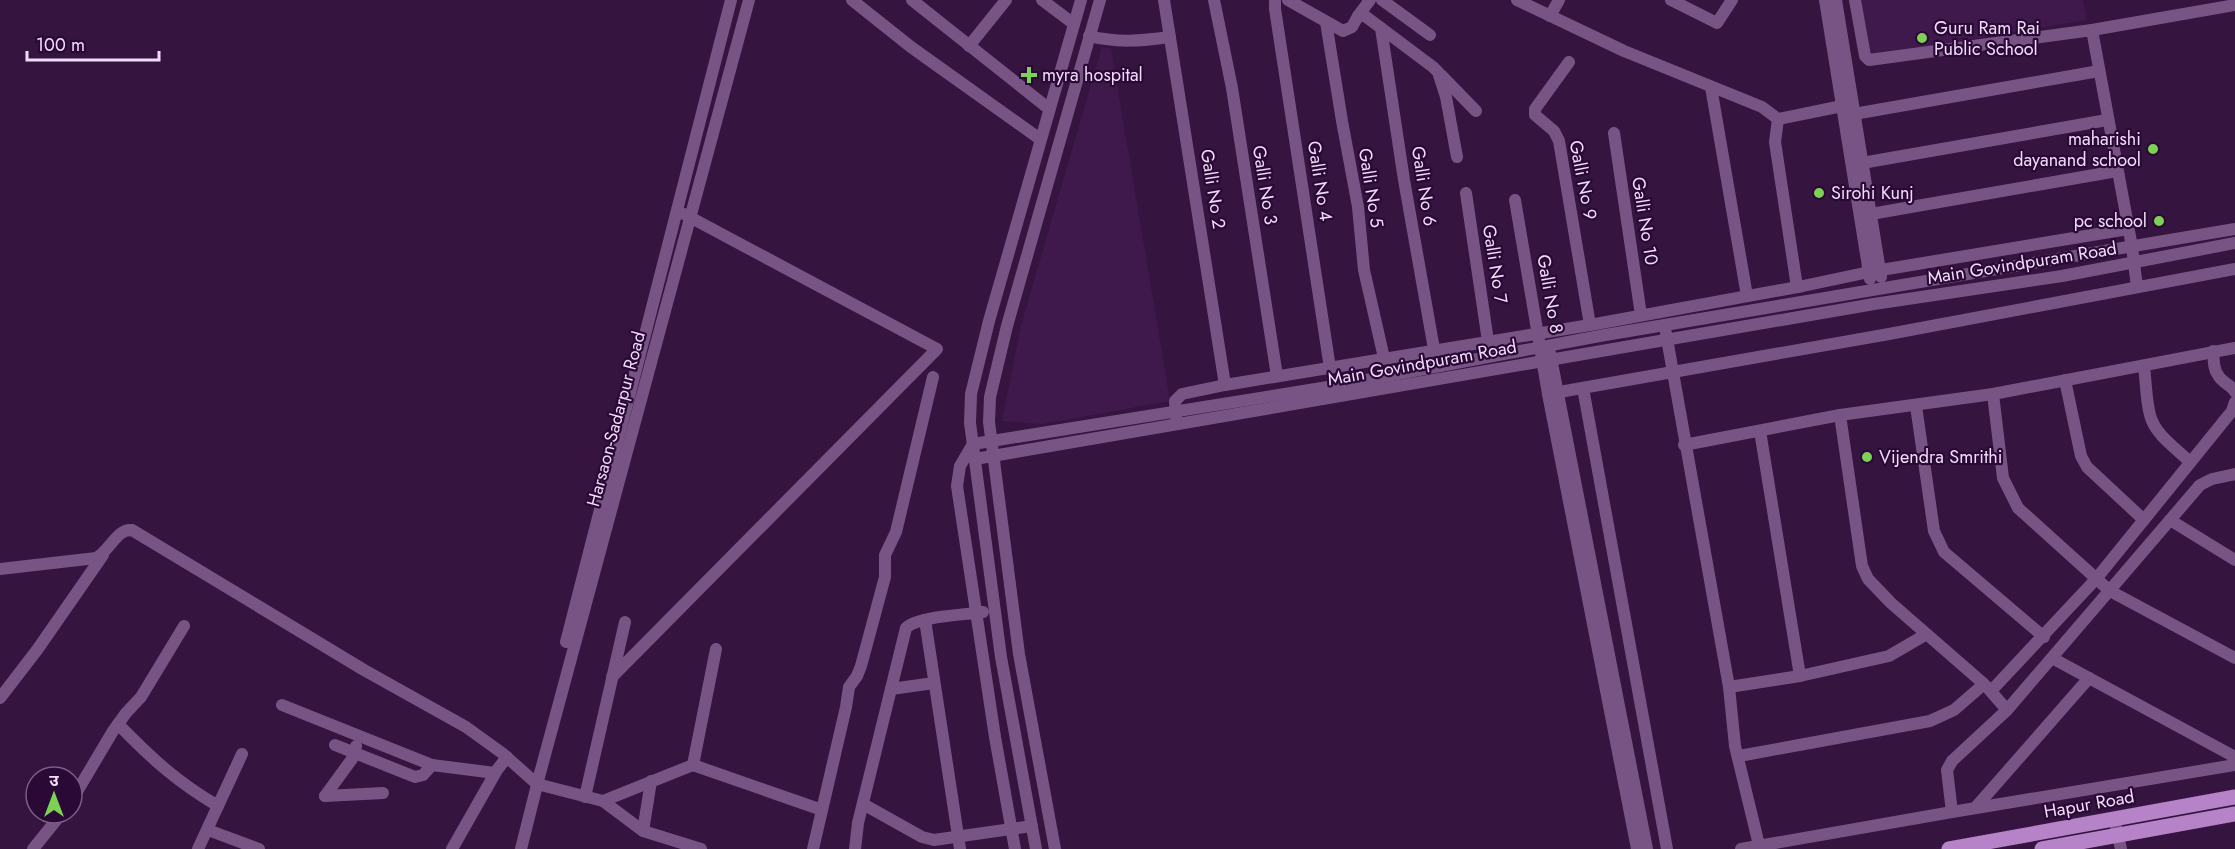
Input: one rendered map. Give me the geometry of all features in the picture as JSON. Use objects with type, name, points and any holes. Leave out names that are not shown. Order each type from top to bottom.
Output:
[{"type":"main road","name":"Hapur Road","points":[[1949,849],[2235,797]]},
{"type":"main road","name":"Hapur Road","points":[[2042,849],[2119,842],[2235,814]]},
{"type":"street","name":"Harsaon-Sadarpur Road","points":[[521,849],[534,782],[730,0]]},
{"type":"street","name":"Harsaon-Sadarpur Road","points":[[513,849],[534,782],[749,0]]},
{"type":"street","points":[[852,0],[911,47],[1040,139]]},
{"type":"street","points":[[912,0],[1048,108]]},
{"type":"street","points":[[969,46],[1006,0]]},
{"type":"street","points":[[1042,0],[1074,24]]},
{"type":"street","points":[[1036,849],[1001,657],[970,423],[971,394],[1048,108],[1081,0]]},
{"type":"street","points":[[1055,849],[1019,654],[993,456],[989,406],[994,378],[1100,0]]},
{"type":"street","name":"Galli No 2","points":[[1164,0],[1225,385]]},
{"type":"street","name":"Galli No 3","points":[[1214,0],[1232,88],[1277,376]]},
{"type":"street","name":"Galli No 4","points":[[1275,0],[1330,368]]},
{"type":"street","points":[[1288,0],[1340,30],[1347,31],[1370,0]]},
{"type":"street","points":[[1382,0],[1430,35]]},
{"type":"street","points":[[1517,0],[1624,51],[1762,107],[1778,119],[1842,106]]},
{"type":"street","points":[[1550,16],[1559,0]]},
{"type":"street","points":[[1671,0],[1717,22],[1732,0]]},
{"type":"street","points":[[1825,0],[1842,106],[1875,271]]},
{"type":"street","points":[[1836,0],[1870,214],[1880,303]]},
{"type":"street","points":[[1855,0],[1865,56],[1869,60],[2092,30],[2235,4]]},
{"type":"street","points":[[1358,16],[1365,16],[1433,67],[1476,111]]},
{"type":"street","name":"Galli No 5","points":[[1326,21],[1358,207],[1364,270],[1384,358]]},
{"type":"street","name":"Galli No 6","points":[[1381,28],[1404,180],[1434,349]]},
{"type":"street","points":[[2092,30],[2132,247],[2137,287]]},
{"type":"street","points":[[1089,36],[1126,42],[1170,37]]},
{"type":"street","name":"Galli No 9","points":[[1569,62],[1535,109],[1535,113],[1536,117],[1554,131],[1559,141],[1590,325]]},
{"type":"street","points":[[1854,114],[2099,71]]},
{"type":"street","points":[[1438,72],[1446,97],[1457,157]]},
{"type":"street","points":[[1711,87],[1748,296]]},
{"type":"street","points":[[1778,119],[1774,142],[1797,287]]},
{"type":"street","points":[[1862,163],[2107,120]]},
{"type":"street","name":"Galli No 10","points":[[1614,134],[1641,315]]},
{"type":"street","points":[[1870,214],[2117,171]]},
{"type":"street","name":"Galli No 7","points":[[1466,193],[1488,341]]},
{"type":"street","name":"Galli No 8","points":[[1515,200],[1538,333],[1545,346],[1552,393]]},
{"type":"street","points":[[612,677],[937,349],[677,209]]},
{"type":"street","points":[[1177,424],[1175,401],[1182,394],[1225,385],[1590,325],[1875,271],[2128,229]]},
{"type":"street","name":"Main Govindpuram Road","points":[[973,444],[1334,386],[1664,325],[2235,229]]},
{"type":"street","name":"Main Govindpuram Road","points":[[975,459],[1880,303],[2134,263],[2235,243]]},
{"type":"street","points":[[1552,393],[1889,334],[2235,269]]},
{"type":"street","points":[[1664,325],[1729,687],[1732,727],[1759,845]]},
{"type":"street","points":[[1684,446],[1840,415],[1993,394],[2235,348]]},
{"type":"street","points":[[2213,351],[2218,376],[2234,388],[2235,392]]},
{"type":"street","points":[[2144,366],[2150,414],[2154,424],[2190,462]]},
{"type":"street","points":[[813,849],[849,687],[860,670],[865,654],[885,577],[885,555],[896,532],[933,377]]},
{"type":"street","points":[[2065,380],[2081,456],[2087,467],[2144,520]]},
{"type":"street","points":[[1583,388],[1667,849]]},
{"type":"street","points":[[1552,393],[1637,849]]},
{"type":"street","points":[[1552,393],[1647,849]]},
{"type":"street","points":[[1993,394],[2003,478],[2011,496],[2026,516],[2110,591],[2235,658]]},
{"type":"street","points":[[1739,756],[1930,722],[1988,688],[2044,637],[2096,579],[2232,411],[2235,402]]},
{"type":"street","points":[[1916,406],[1934,531],[1940,545],[1944,552],[2044,637]]},
{"type":"street","points":[[1840,415],[1862,566],[1868,579],[1925,635],[1988,688],[2007,710]]},
{"type":"street","points":[[1760,431],[1800,676]]},
{"type":"street","points":[[973,444],[960,466],[957,479],[995,737],[1015,849]]},
{"type":"street","points":[[1952,812],[1947,770],[1952,761],[2007,710],[2200,485],[2212,479],[2235,474]]},
{"type":"street","points":[[2170,520],[2235,560]]},
{"type":"street","points":[[0,698],[104,553],[122,532],[126,529],[132,530],[354,664],[466,727],[534,782],[603,801],[643,831],[701,849]]},
{"type":"street","points":[[0,569],[88,560],[104,553]]},
{"type":"street","points":[[855,849],[863,804],[906,628],[910,623],[925,620],[995,611]]},
{"type":"street","points":[[925,620],[959,843]]},
{"type":"street","points":[[585,797],[625,622]]},
{"type":"street","points":[[84,780],[118,724],[141,697],[184,626]]},
{"type":"street","points":[[1729,687],[1800,676],[1889,656],[1925,635]]},
{"type":"street","points":[[693,765],[716,649]]},
{"type":"street","points":[[2052,658],[2235,757]]},
{"type":"street","points":[[1976,807],[2089,678]]},
{"type":"street","points":[[891,689],[934,683]]},
{"type":"street","points":[[282,705],[432,765],[495,773]]},
{"type":"street","points":[[118,724],[188,789],[218,806]]},
{"type":"street","points":[[359,736],[352,759],[326,796],[383,793]]},
{"type":"street","points":[[335,745],[415,777],[423,776],[432,765]]},
{"type":"street","points":[[198,849],[242,754]]},
{"type":"street","points":[[452,849],[495,773],[507,758]]},
{"type":"street","points":[[603,801],[693,765],[822,810]]},
{"type":"street","points":[[1741,849],[1976,807],[2235,765]]},
{"type":"street","points":[[643,831],[651,781]]},
{"type":"street","points":[[863,804],[922,837],[941,841],[959,843],[1032,826]]},
{"type":"street","points":[[2114,819],[2119,842]]},
{"type":"street","points":[[33,849],[52,825]]},
{"type":"street","points":[[208,830],[259,849]]},
{"type":"shaded area","name":"Guru Ram Rai Public School","points":[[1860,0],[2083,0],[2087,20],[1870,56]]},
{"type":"shaded area","points":[[1102,47],[1111,49],[1170,401],[1042,424],[1002,421],[1021,325]]},
{"type":"place","name":"Guru Ram Rai Public School","points":[[1922,38]]},
{"type":"place","name":"myra hospital","points":[[1029,75]]},
{"type":"place","name":"maharishi dayanand school","points":[[2153,149]]},
{"type":"place","name":"Sirohi Kunj","points":[[1819,193]]},
{"type":"place","name":"pc school","points":[[2159,221]]},
{"type":"place","name":"Vijendra Smrithi","points":[[1867,457]]}]
